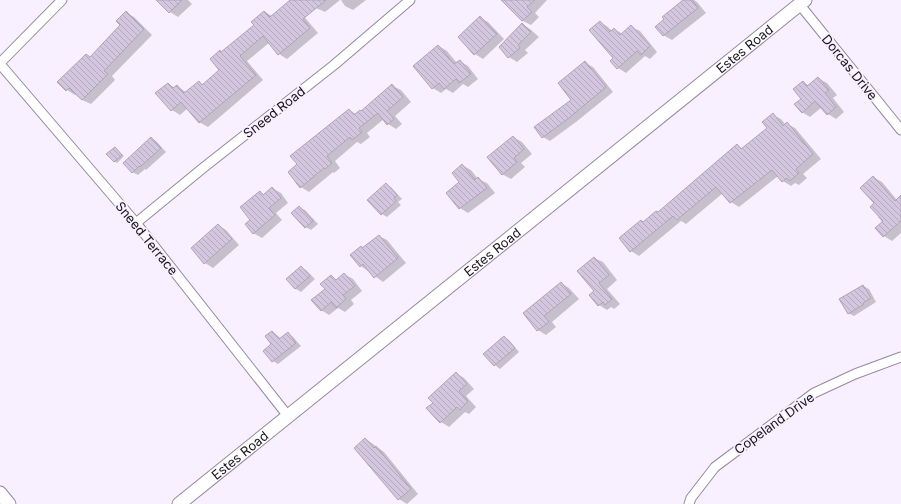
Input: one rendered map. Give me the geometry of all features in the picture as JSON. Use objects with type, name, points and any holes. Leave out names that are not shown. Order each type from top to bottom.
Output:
[{"type":"main road","name":"Estes Road","points":[[179,504],[802,2]]},
{"type":"main road","points":[[0,493],[9,504]]},
{"type":"street","points":[[0,64],[62,0]]},
{"type":"street","name":"Sneed Road","points":[[136,223],[334,65],[410,0]]},
{"type":"street","name":"Dorcas Drive","points":[[802,2],[901,130]]},
{"type":"street","name":"Sneed Terrace","points":[[0,64],[136,223],[288,416]]},
{"type":"street","name":"Copeland Drive","points":[[689,504],[691,498],[715,467],[814,393],[855,374],[901,357]]},
{"type":"building","points":[[156,0],[182,0],[169,13]]},
{"type":"building","points":[[290,0],[326,0],[303,19],[310,28],[278,55],[263,36],[240,56],[256,75],[199,123],[181,102],[171,111],[155,93],[168,83],[173,88],[177,85],[184,93],[199,81],[202,85],[219,70],[210,59],[254,25],[251,22],[264,11],[270,17]]},
{"type":"building","points":[[501,0],[535,0],[527,7],[532,12],[522,21]]},
{"type":"building","points":[[683,0],[692,0],[698,8],[663,36],[655,27],[664,19],[662,17]]},
{"type":"building","points":[[126,11],[144,29],[104,71],[108,74],[82,100],[69,88],[66,91],[57,82],[86,54],[90,57],[120,25],[116,21]]},
{"type":"building","points":[[480,16],[497,34],[474,55],[458,37]]},
{"type":"building","points":[[600,21],[610,32],[614,28],[620,35],[631,25],[650,46],[641,55],[637,51],[617,69],[610,61],[613,58],[589,30]]},
{"type":"building","points":[[522,23],[531,32],[518,45],[520,48],[508,58],[499,47]]},
{"type":"building","points":[[438,45],[454,64],[460,60],[471,74],[459,83],[456,79],[444,89],[439,83],[432,89],[413,66]]},
{"type":"building","points":[[585,61],[606,87],[542,138],[534,127],[571,100],[558,83]]},
{"type":"building","points":[[818,77],[829,90],[825,93],[836,107],[827,115],[815,101],[802,113],[794,104],[801,99],[793,89],[803,81],[807,86]]},
{"type":"building","points":[[392,84],[403,97],[387,111],[394,119],[387,125],[378,113],[359,128],[362,132],[352,140],[350,137],[327,156],[332,163],[300,188],[288,172],[297,164],[290,156],[349,109],[354,115],[360,110],[361,111]]},
{"type":"building","points":[[773,113],[783,126],[787,122],[813,154],[796,169],[799,173],[790,181],[787,178],[782,182],[772,170],[730,203],[716,187],[677,220],[673,216],[630,252],[619,238],[641,220],[643,222],[656,211],[658,212],[737,144],[741,149],[767,128],[762,122]]},
{"type":"building","points":[[513,136],[524,149],[514,158],[517,162],[502,175],[487,157]]},
{"type":"building","points":[[151,137],[161,148],[132,173],[123,163]]},
{"type":"building","points":[[115,147],[122,155],[114,162],[106,154]]},
{"type":"building","points":[[462,164],[475,180],[478,177],[487,188],[459,209],[446,193],[459,182],[452,173]]},
{"type":"building","points":[[873,176],[895,201],[901,195],[901,221],[883,237],[875,228],[883,221],[870,207],[874,203],[860,188]]},
{"type":"building","points":[[386,183],[397,195],[394,198],[396,201],[381,215],[367,200]]},
{"type":"building","points":[[272,187],[281,198],[269,208],[275,215],[253,234],[245,224],[250,220],[240,207],[260,191],[263,195]]},
{"type":"building","points":[[299,206],[313,221],[305,228],[291,213]]},
{"type":"building","points":[[218,224],[232,239],[204,264],[191,248]]},
{"type":"building","points":[[379,235],[398,258],[374,278],[363,264],[360,267],[350,255]]},
{"type":"building","points":[[594,257],[609,275],[599,283],[612,299],[605,305],[603,302],[598,306],[589,295],[594,291],[577,271]]},
{"type":"building","points":[[301,266],[310,276],[295,289],[286,279]]},
{"type":"building","points":[[344,273],[355,286],[343,295],[346,299],[336,308],[331,302],[321,311],[311,300],[325,289],[320,284],[331,275],[336,280]]},
{"type":"building","points":[[561,282],[571,294],[544,316],[549,322],[537,331],[523,313]]},
{"type":"building","points":[[863,285],[871,298],[848,314],[839,299]]},
{"type":"building","points":[[272,331],[279,339],[288,332],[296,343],[272,362],[263,351],[271,344],[265,336]]},
{"type":"building","points":[[504,336],[515,348],[494,366],[483,354]]},
{"type":"building","points":[[456,372],[467,384],[459,391],[468,401],[460,410],[457,407],[440,423],[426,408],[433,403],[428,398]]},
{"type":"building","points":[[365,438],[374,448],[376,446],[411,489],[398,500],[354,448]]}]
